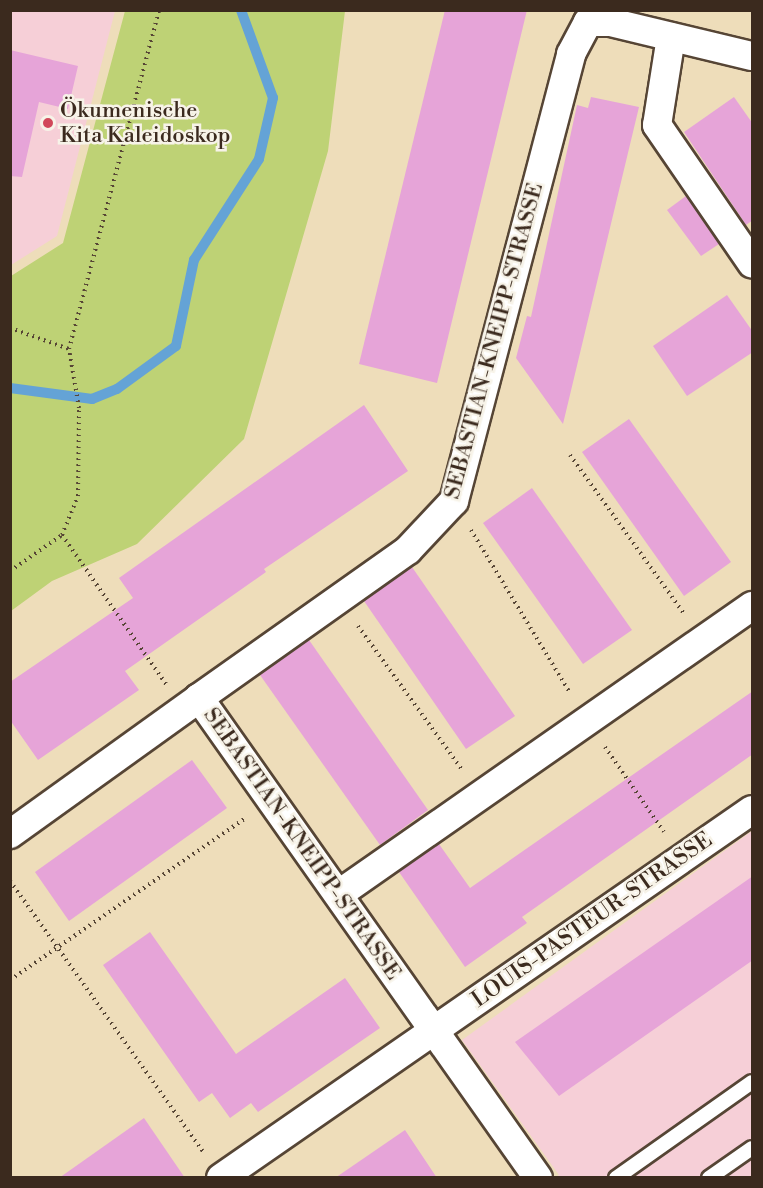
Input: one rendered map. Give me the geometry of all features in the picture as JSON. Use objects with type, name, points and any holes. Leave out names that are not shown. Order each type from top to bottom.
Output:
[{"type":"street","name":"SEBASTIAN-KNEIPP-STRASSE","points":[[538,1178],[432,1031],[274,799],[192,704],[337,598],[408,550],[454,501],[571,54],[588,22],[611,16],[671,37],[753,56]]},
{"type":"street","points":[[671,37],[657,125],[753,263]]},
{"type":"street","points":[[339,894],[753,606]]},
{"type":"street","points":[[10,834],[192,704]]},
{"type":"street","name":"LOUIS-PASTEUR-STRASSE","points":[[214,1168],[432,1031],[753,810]]},
{"type":"lane","points":[[616,1178],[753,1082]]},
{"type":"lane","points":[[709,1178],[753,1148]]},
{"type":"path","points":[[10,572],[62,535],[78,496],[79,408],[69,350],[159,10]]},
{"type":"path","points":[[10,328],[69,350]]},
{"type":"path","points":[[570,455],[704,641]]},
{"type":"path","points":[[454,501],[586,720],[670,840]]},
{"type":"path","points":[[62,535],[192,704]]},
{"type":"path","points":[[337,598],[481,795]]},
{"type":"path","points":[[10,980],[274,799]]},
{"type":"path","points":[[10,881],[214,1168]]},
{"type":"shaded area","name":"Ökumenische Kita Kaleidoskop","points":[[11,11],[115,11],[57,236],[11,265]]},
{"type":"shaded area","points":[[752,831],[752,1177],[556,1177],[559,1175],[462,1040]]},
{"type":"green space","points":[[125,11],[345,11],[328,151],[244,439],[137,544],[52,581],[11,611],[11,276],[63,243]]},
{"type":"building","points":[[445,10],[527,10],[437,383],[359,364]]},
{"type":"building","points":[[10,50],[78,66],[68,109],[39,102],[22,177],[10,176]]},
{"type":"building","points":[[591,97],[639,107],[563,424],[516,358],[527,316],[531,317],[577,105],[588,108]]},
{"type":"building","points":[[734,97],[753,124],[753,220],[746,225],[684,132]]},
{"type":"building","points":[[686,196],[719,244],[701,256],[667,210]]},
{"type":"building","points":[[727,295],[753,332],[753,352],[687,396],[653,346]]},
{"type":"building","points":[[364,405],[408,471],[264,569],[266,572],[125,671],[139,690],[38,760],[10,720],[10,682],[133,598],[119,578]]},
{"type":"building","points":[[629,419],[731,562],[684,596],[582,452]]},
{"type":"building","points":[[532,488],[632,630],[583,664],[483,523]]},
{"type":"building","points":[[412,567],[515,716],[466,749],[364,601]]},
{"type":"building","points":[[309,640],[428,810],[380,845],[260,675]]},
{"type":"building","points":[[753,691],[753,754],[522,917],[527,923],[465,967],[399,872],[439,844],[470,888]]},
{"type":"building","points":[[192,760],[227,808],[69,921],[35,872]]},
{"type":"building","points":[[753,876],[753,960],[559,1096],[515,1042]]},
{"type":"building","points":[[150,932],[236,1054],[345,978],[380,1028],[258,1112],[251,1103],[230,1118],[212,1093],[199,1102],[103,965]]},
{"type":"building","points":[[144,1118],[185,1178],[59,1178]]},
{"type":"building","points":[[405,1130],[437,1178],[335,1178]]},
{"type":"waterway","points":[[10,388],[92,399],[117,389],[176,346],[194,260],[259,159],[273,98],[241,10]]},
{"type":"place","name":"Ökumenische Kita Kaleidoskop","points":[[48,123]]}]
